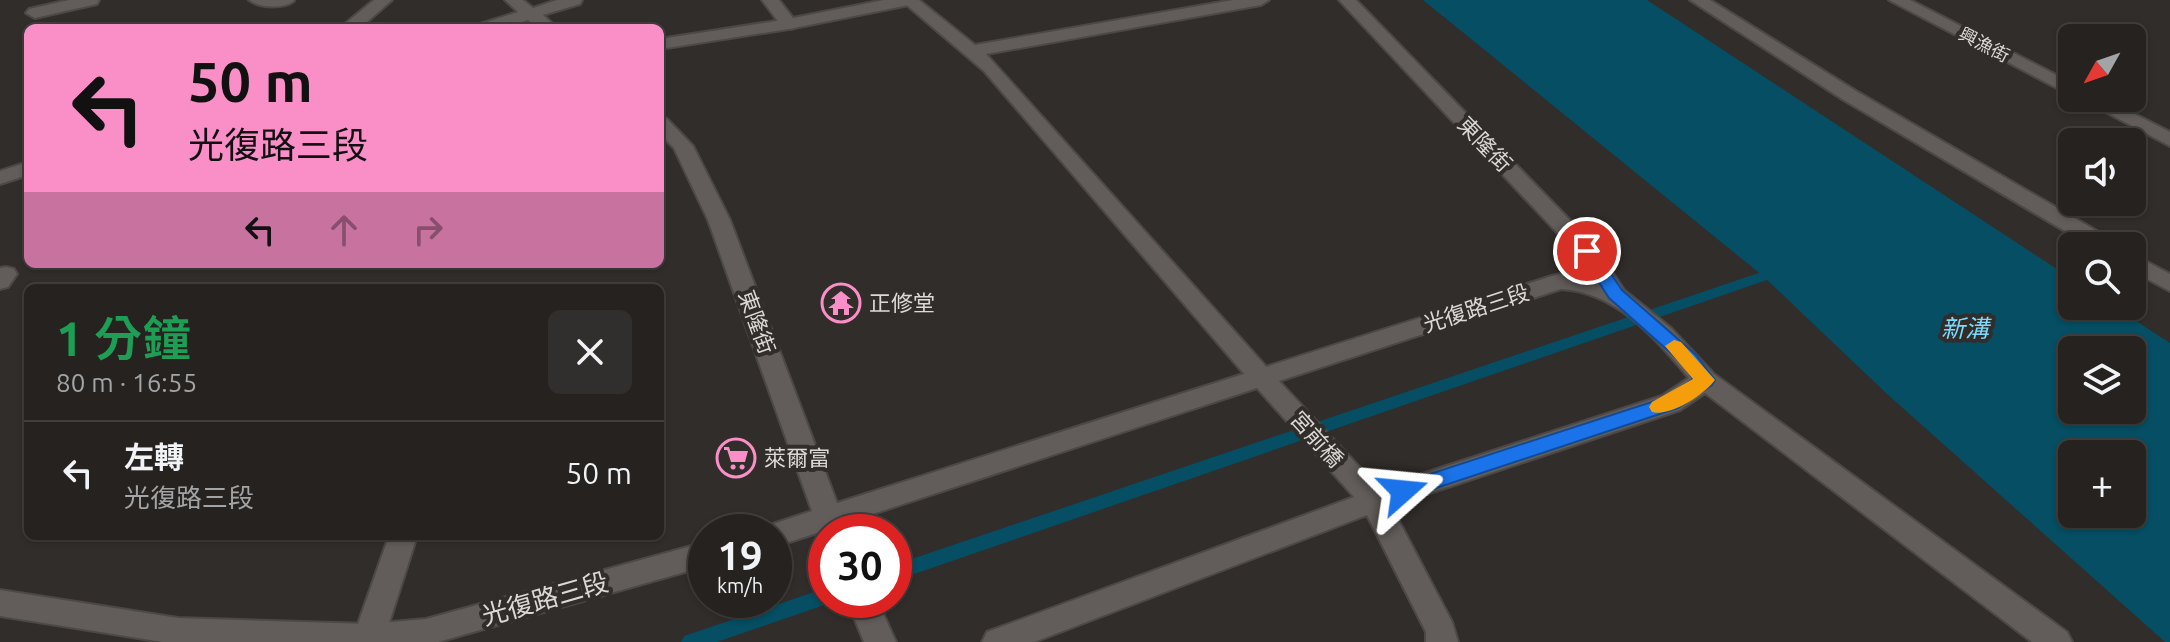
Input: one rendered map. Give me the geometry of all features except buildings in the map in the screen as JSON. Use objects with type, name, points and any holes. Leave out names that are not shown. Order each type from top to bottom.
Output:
[{"type":"street","points":[[257,0],[286,1]]},
{"type":"street","points":[[354,24],[384,0]]},
{"type":"street","points":[[513,0],[543,24]]},
{"type":"street","points":[[499,24],[574,0]]},
{"type":"street","points":[[770,0],[789,24]]},
{"type":"street","points":[[974,51],[1261,0]]},
{"type":"street","name":"東隆街","points":[[1347,0],[1587,251],[1615,294]]},
{"type":"street","points":[[1698,0],[1849,95],[2082,232]]},
{"type":"street","name":"興漁街","points":[[1897,0],[2058,83]]},
{"type":"street","points":[[35,14],[87,1]]},
{"type":"street","points":[[664,43],[910,1]]},
{"type":"street","name":"宮前橋","points":[[910,1],[974,51],[1374,501],[1441,631],[1442,642]]},
{"type":"street","points":[[2115,112],[2170,140]]},
{"type":"street","name":"東隆街","points":[[664,127],[683,146],[719,220],[828,514]]},
{"type":"street","points":[[0,178],[24,169]]},
{"type":"street","points":[[2146,269],[2170,284]]},
{"type":"street","name":"光復路三段","points":[[867,514],[1261,377],[1560,281],[1586,283],[1615,294],[1697,369],[2056,642]]},
{"type":"street","points":[[998,642],[1374,501],[1671,403],[1697,369]]},
{"type":"street","points":[[369,638],[402,540]]},
{"type":"street","name":"光復路三段","points":[[0,603],[178,631],[369,638],[426,632],[688,559]]},
{"type":"street","points":[[870,618],[878,637]]},
{"type":"water","name":"新溝","points":[[1423,0],[1647,0],[2058,270],[2058,320],[2135,320],[2170,343],[2170,642],[2165,642],[1886,393],[1763,276]]},
{"type":"waterway","points":[[912,567],[1782,270]]},
{"type":"waterway","points":[[691,642],[808,602]]},
{"type":"slow traffic","points":[[1658,407],[1671,403],[1705,380],[1674,346]]},
{"type":"place","name":"正修堂","points":[[841,303]]},
{"type":"place","name":"萊爾富","points":[[736,458]]},
{"type":"route","points":[[1403,491],[1671,403],[1705,380],[1688,358],[1615,294],[1587,251]]}]
